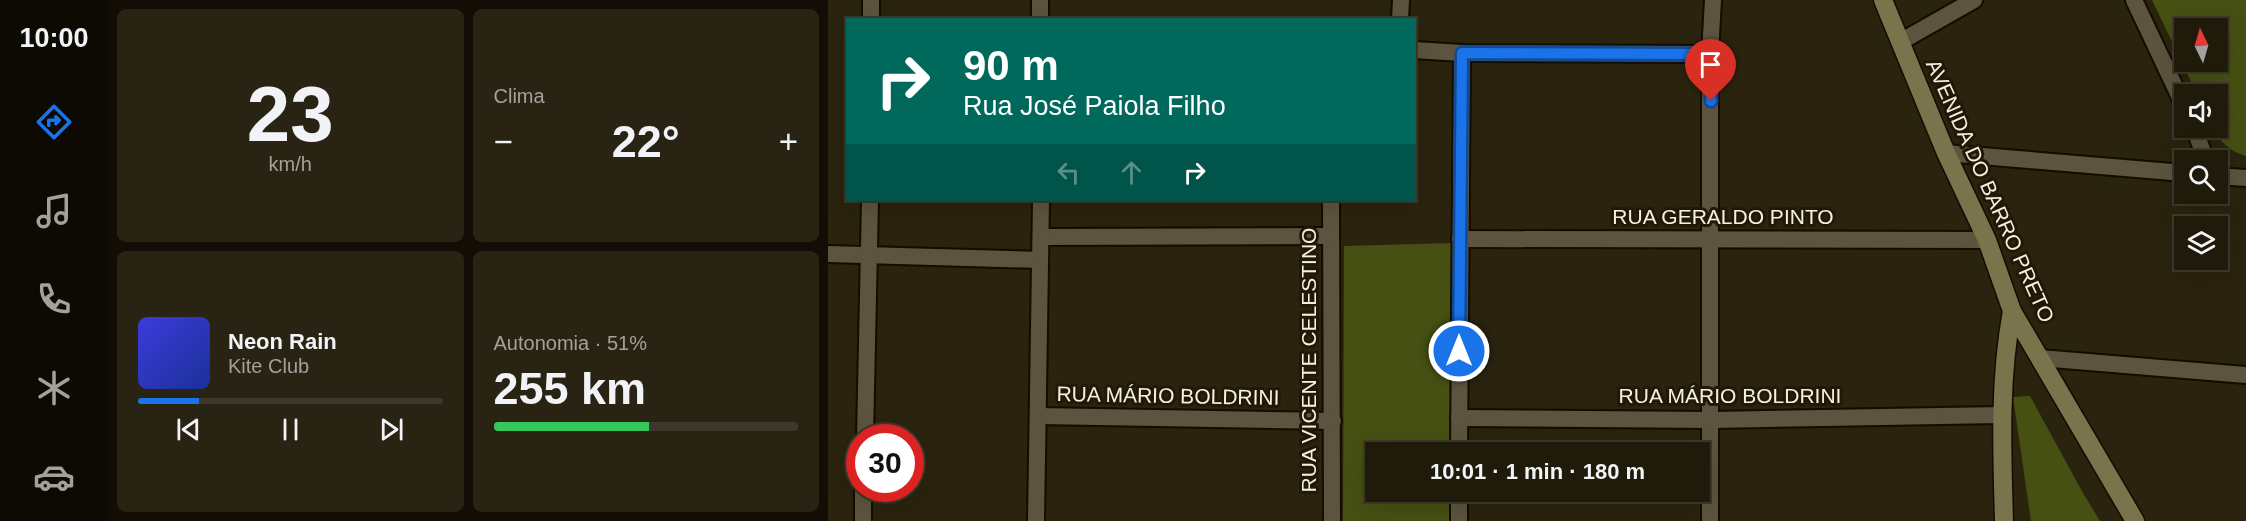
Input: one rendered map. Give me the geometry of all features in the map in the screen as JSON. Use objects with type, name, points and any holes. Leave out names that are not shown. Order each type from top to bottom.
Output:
[{"type":"street","points":[[871,0],[871,18]]},
{"type":"street","points":[[1040,0],[1040,18]]},
{"type":"street","points":[[1401,0],[1401,18]]},
{"type":"street","points":[[1710,521],[1712,240],[1710,54],[1713,0]]},
{"type":"street","name":"AVENIDA DO BARRO PRETO","points":[[1882,0],[1946,153],[1987,240],[2012,311],[2135,521]]},
{"type":"street","points":[[1900,42],[1974,0]]},
{"type":"street","points":[[2134,0],[2174,85]]},
{"type":"street","points":[[1416,50],[1462,53],[1710,54]]},
{"type":"street","points":[[1459,442],[1462,53]]},
{"type":"street","points":[[1946,153],[2174,172]]},
{"type":"street","points":[[2228,177],[2246,178]]},
{"type":"street","points":[[865,424],[870,201]]},
{"type":"street","points":[[1036,521],[1041,201]]},
{"type":"street","name":"RUA VICENTE CELESTINO","points":[[1331,201],[1332,521]]},
{"type":"street","points":[[1041,237],[1330,236]]},
{"type":"street","name":"RUA GERALDO PINTO","points":[[1460,239],[1987,240]]},
{"type":"street","points":[[828,254],[1040,260]]},
{"type":"street","points":[[2004,521],[2001,415],[2005,358],[2012,311]]},
{"type":"street","points":[[2040,358],[2246,375]]},
{"type":"street","name":"RUA MÁRIO BOLDRINI","points":[[1459,418],[1712,420],[2001,415]]},
{"type":"street","name":"RUA MÁRIO BOLDRINI","points":[[1038,416],[1333,421]]},
{"type":"street","points":[[862,521],[863,502]]},
{"type":"street","points":[[1459,502],[1459,521]]},
{"type":"green space","points":[[2152,0],[2246,0],[2246,156],[2226,146],[2219,138],[2228,138],[2228,84],[2192,84],[2186,72],[2228,72],[2228,18],[2174,18],[2174,46]]},
{"type":"green space","points":[[1454,243],[1452,442],[1365,442],[1365,502],[1452,502],[1451,521],[1343,521],[1344,246]]},
{"type":"green space","points":[[2030,396],[2100,521],[2031,521],[2013,397]]},
{"type":"route","points":[[1459,351],[1462,53],[1710,54],[1711,101]]}]
